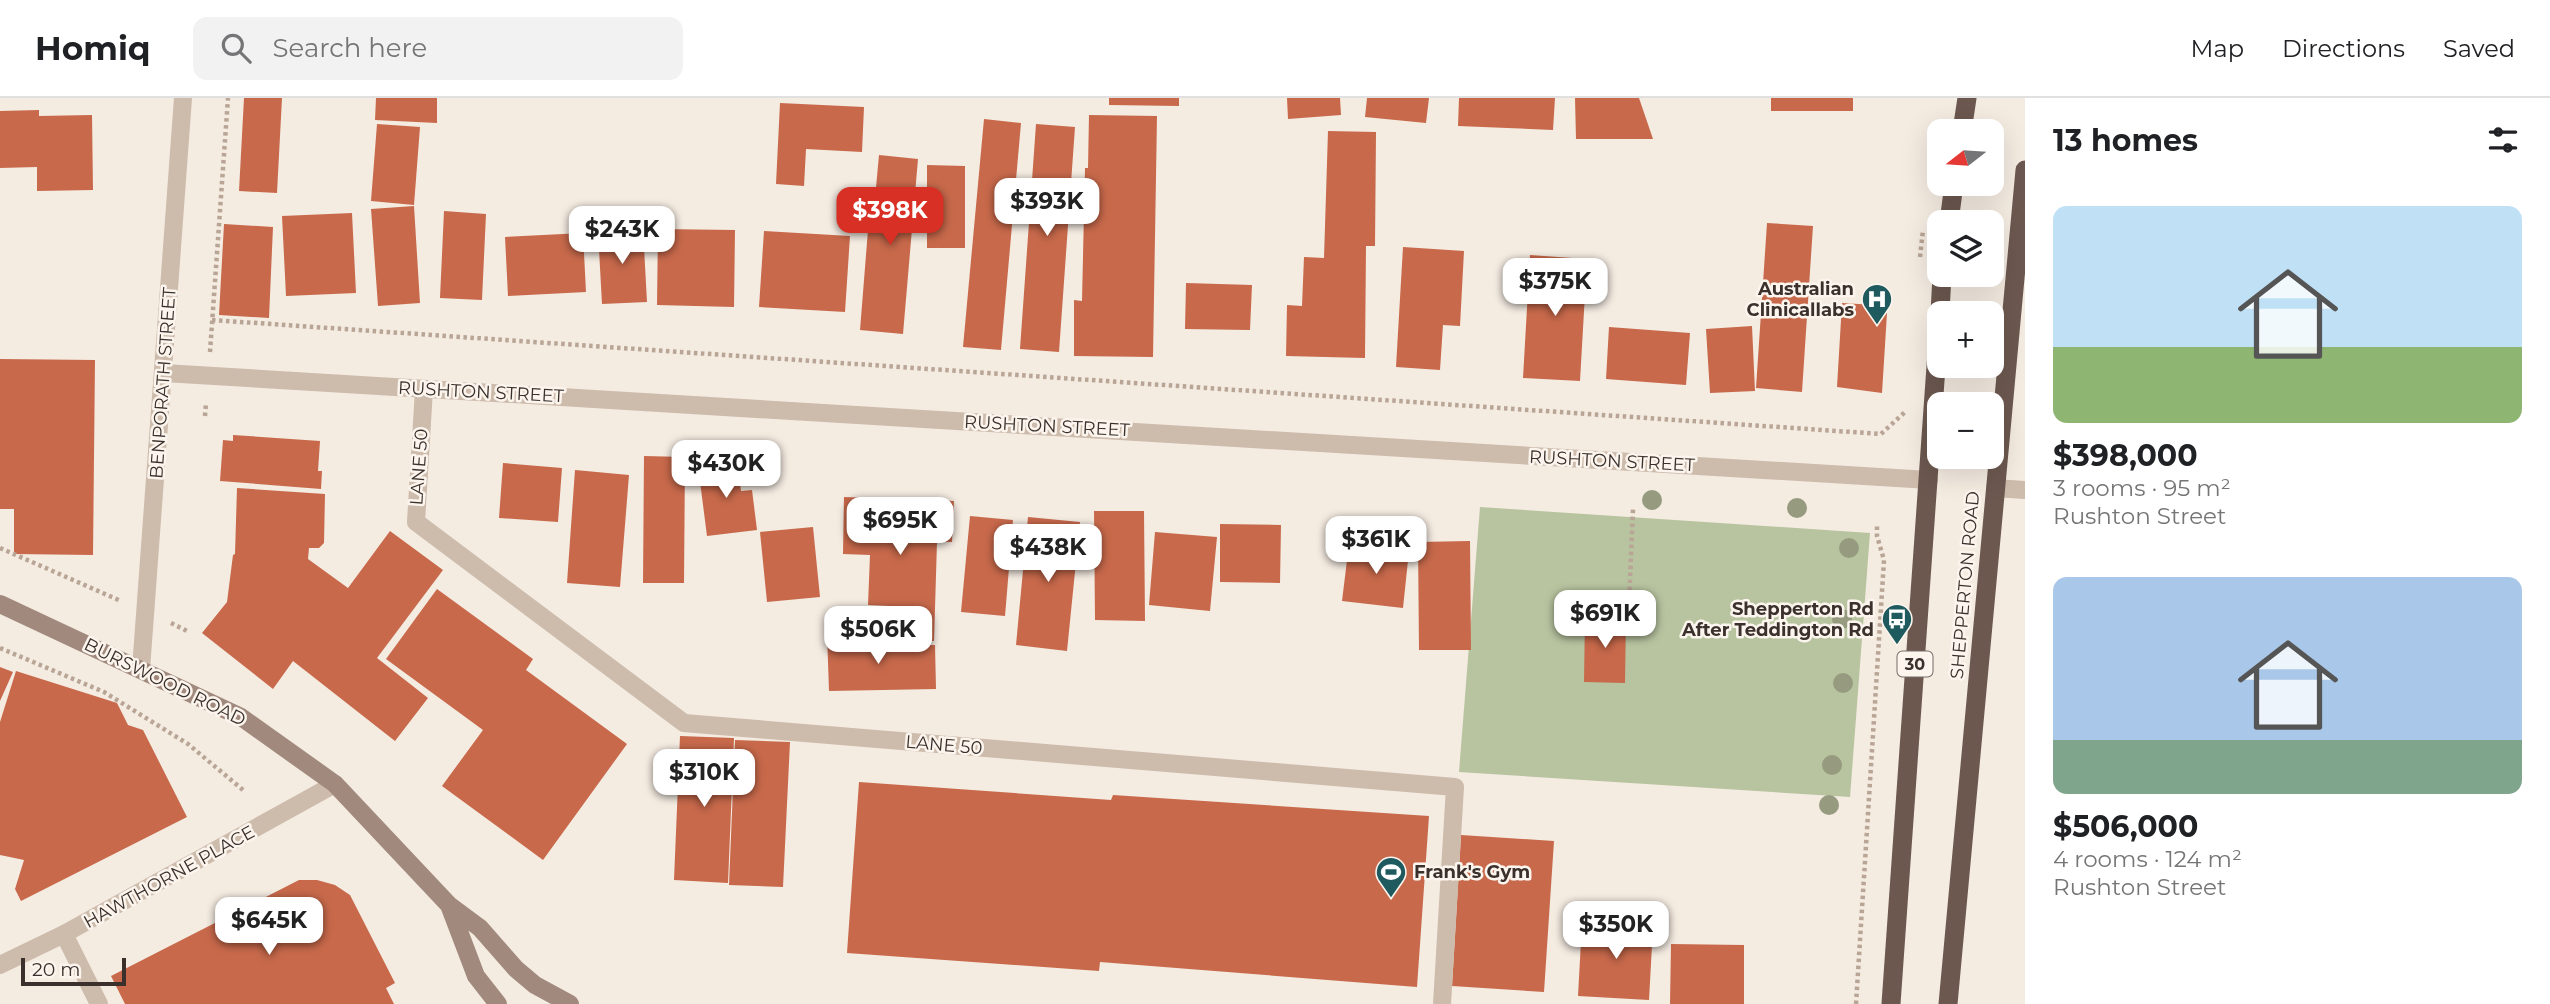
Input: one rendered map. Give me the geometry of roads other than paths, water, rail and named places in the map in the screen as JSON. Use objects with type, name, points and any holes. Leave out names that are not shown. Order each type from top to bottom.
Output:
[{"type":"highway","points":[[1964,119],[1967,98]]},
{"type":"highway","name":"SHEPPERTON ROAD","points":[[1948,1004],[2025,170]]},
{"type":"highway","name":"30","points":[[1891,1004],[1935,378]]},
{"type":"main road","name":"BURSWOOD ROAD","points":[[0,604],[241,717],[335,784],[449,905],[477,976],[498,1004]]},
{"type":"main road","points":[[449,905],[480,929],[545,998],[570,1004]]},
{"type":"street","name":"BENPORATH STREET","points":[[141,669],[183,98]]},
{"type":"street","name":"RUSHTON STREET","points":[[164,373],[1928,480]]},
{"type":"street","name":"LANE 50","points":[[425,389],[416,522],[684,723],[1455,787],[1443,1004]]},
{"type":"street","points":[[1995,488],[2025,490]]},
{"type":"street","name":"HAWTHORNE PLACE","points":[[4,959],[64,934],[335,784]]},
{"type":"street","points":[[64,934],[99,1004]]},
{"type":"place","name":"Australian Clinicallabs","points":[[1877,326]]},
{"type":"place","name":"Shepperton Rd After Teddington Rd","points":[[1897,646]]},
{"type":"place","name":"Frank's Gym","points":[[1391,899]]}]
